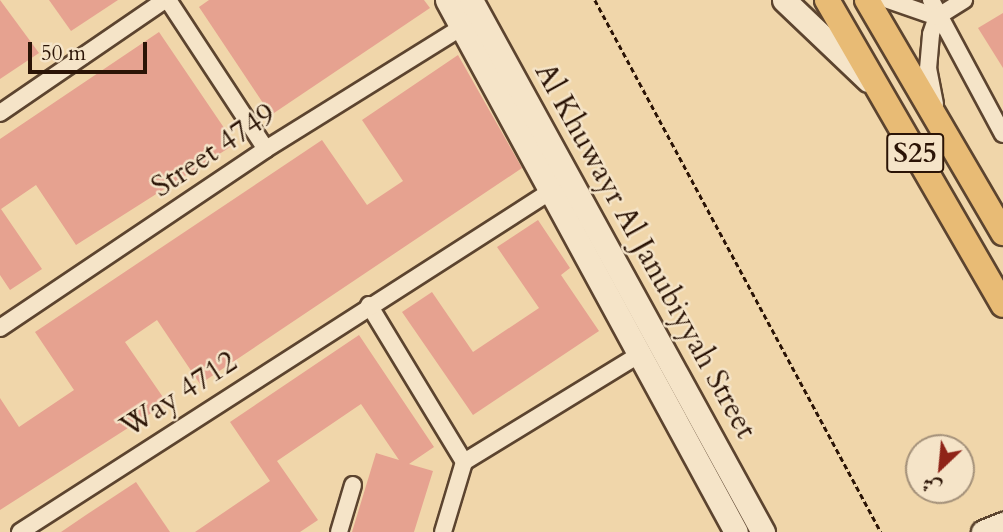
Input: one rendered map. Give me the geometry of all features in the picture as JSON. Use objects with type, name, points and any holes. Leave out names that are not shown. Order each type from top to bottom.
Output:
[{"type":"main road","name":"S25","points":[[827,0],[1003,305]]},
{"type":"main road","name":"S25","points":[[867,0],[1003,233]]},
{"type":"street","points":[[0,113],[166,0],[266,149]]},
{"type":"street","name":"Al Khuwayr Al Janubiyyah Street","points":[[447,0],[642,353],[736,532]]},
{"type":"street","name":"Al Khuwayr Al Janubiyyah Street","points":[[471,0],[763,532]]},
{"type":"street","points":[[784,0],[877,88]]},
{"type":"street","points":[[888,0],[937,17]]},
{"type":"street","points":[[930,0],[1003,134]]},
{"type":"street","points":[[939,120],[928,69],[937,17],[964,0]]},
{"type":"street","name":"Street 4749","points":[[0,328],[266,149],[462,27]]},
{"type":"street","name":"Way 4712","points":[[20,532],[369,305],[551,191]]},
{"type":"street","points":[[369,305],[464,462]]},
{"type":"street","points":[[443,532],[464,462],[642,353]]},
{"type":"street","points":[[339,532],[353,485]]},
{"type":"street","points":[[983,532],[1003,524]]},
{"type":"path","points":[[595,0],[881,531]]},
{"type":"building","points":[[0,0],[39,53],[0,79]]},
{"type":"building","points":[[49,0],[118,0],[71,31]]},
{"type":"building","points":[[209,0],[424,0],[430,8],[271,115],[199,7]]},
{"type":"building","points":[[1003,13],[1003,68],[978,28]]},
{"type":"building","points":[[159,32],[235,144],[76,245],[36,185],[1,209],[42,269],[10,290],[0,275],[0,139]]},
{"type":"building","points":[[458,55],[522,168],[200,384],[157,320],[125,342],[167,403],[0,510],[0,398],[19,427],[74,390],[35,332],[322,140],[367,205],[403,181],[362,120]]},
{"type":"building","points":[[538,220],[570,268],[561,275],[599,331],[473,415],[402,312],[432,292],[473,352],[539,308],[497,247]]},
{"type":"building","points":[[359,335],[434,447],[409,464],[433,471],[414,532],[352,532],[376,453],[399,460],[361,404],[277,461],[318,520],[300,532],[195,532],[270,481],[230,422]]},
{"type":"building","points":[[136,482],[170,532],[61,532],[86,515]]}]
